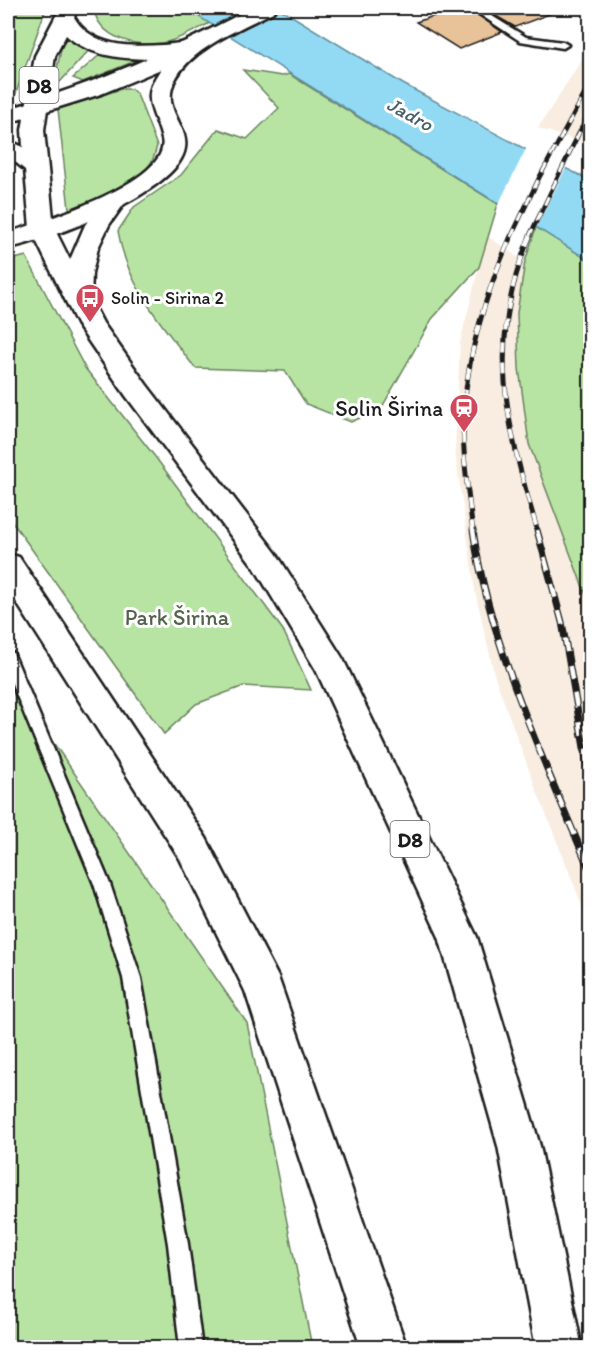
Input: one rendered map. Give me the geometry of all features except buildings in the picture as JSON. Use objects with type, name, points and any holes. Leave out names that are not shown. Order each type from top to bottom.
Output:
[{"type":"main road","points":[[8,116],[123,79],[194,46],[266,8]]},
{"type":"main road","points":[[66,12],[74,33],[103,46],[146,52],[194,46]]},
{"type":"main road","name":"D8","points":[[66,12],[45,56],[35,109],[33,130],[42,228],[78,302],[136,390],[265,560],[331,668],[458,937],[519,1146],[559,1347]]},
{"type":"main road","points":[[8,241],[114,201],[144,184],[162,168],[172,154],[175,140],[161,106],[161,82],[194,46]]},
{"type":"main road","points":[[8,147],[37,169]]},
{"type":"main road","points":[[78,302],[78,279],[89,235],[114,201]]},
{"type":"main road","points":[[8,565],[193,849],[264,989],[384,1347]]},
{"type":"lane","points":[[474,8],[523,39],[563,45]]},
{"type":"lane","points":[[8,657],[102,884],[132,978],[178,1244],[191,1347]]},
{"type":"shaded area","points":[[590,47],[590,123],[581,142],[538,128]]},
{"type":"shaded area","points":[[487,236],[525,262],[517,313],[519,368],[529,444],[590,606],[590,925],[495,677],[475,591],[455,452],[460,342]]},
{"type":"green space","points":[[8,8],[46,8],[15,96],[8,99]]},
{"type":"green space","points":[[115,8],[185,8],[210,23],[167,42],[136,43],[107,31],[95,14]]},
{"type":"green space","points":[[67,39],[91,48],[60,82],[54,83],[63,40]]},
{"type":"green space","points":[[102,53],[140,59],[83,82],[73,78]]},
{"type":"green space","points":[[243,70],[282,76],[289,74],[498,204],[479,267],[432,319],[381,409],[351,422],[306,404],[285,371],[195,368],[148,304],[129,270],[123,251],[118,231],[134,207],[181,175],[218,129],[247,139],[279,108]]},
{"type":"green space","points":[[121,89],[131,89],[137,94],[157,146],[152,160],[144,171],[112,192],[88,204],[69,209],[58,109]]},
{"type":"green space","points":[[536,227],[590,261],[590,606],[529,444],[519,368],[517,313],[525,262]]},
{"type":"green space","name":"Park Širina","points":[[26,256],[85,368],[156,458],[283,630],[311,690],[244,686],[196,704],[164,734],[8,516],[8,261]]},
{"type":"green space","points":[[8,677],[247,1023],[312,1347],[8,1347]]},
{"type":"water","name":"Jadro","points":[[185,8],[279,8],[403,84],[525,149],[590,180],[590,261]]},
{"type":"pier","points":[[527,147],[567,166],[535,230],[497,207]]},
{"type":"railway","points":[[511,237],[539,178],[590,84]]},
{"type":"railway","points":[[529,237],[590,110]]},
{"type":"railway","points":[[473,532],[463,439],[466,386],[480,320],[511,236]]},
{"type":"railway","points":[[530,236],[516,275],[508,312],[504,348],[505,384],[510,420],[517,456],[538,532]]},
{"type":"railway","points":[[473,530],[481,574],[506,661],[521,704],[590,871]]},
{"type":"railway","points":[[537,530],[562,622],[590,782]]},
{"type":"place","name":"Solin - Sirina 2","points":[[90,324]]},
{"type":"place","name":"Solin Širina","points":[[464,434]]}]
